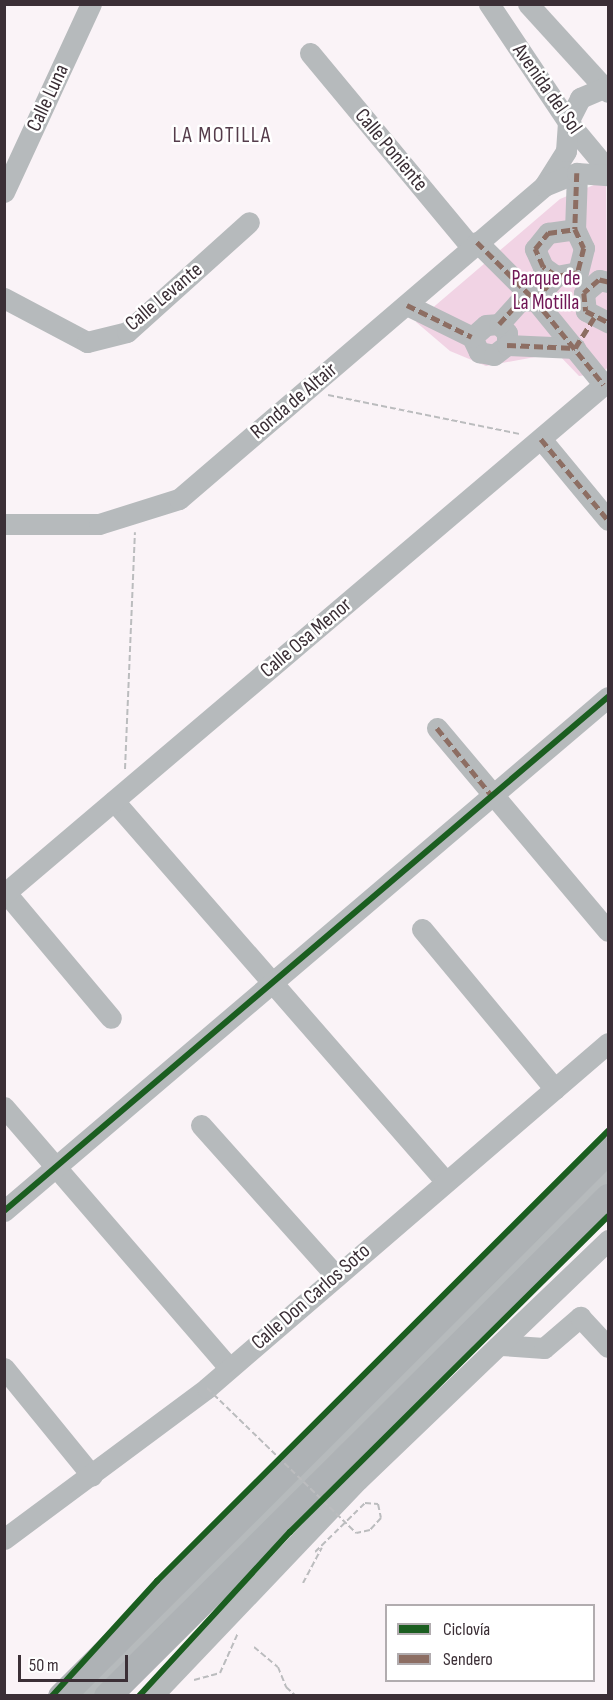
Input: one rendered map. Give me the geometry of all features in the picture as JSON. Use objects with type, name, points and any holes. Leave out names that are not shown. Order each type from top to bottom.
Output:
[{"type":"main road","points":[[61,1695],[609,1150]]},
{"type":"main road","points":[[107,1695],[609,1197]]},
{"type":"street","name":"Calle Luna","points":[[4,192],[91,4]]},
{"type":"street","name":"Avenida del Sol","points":[[489,4],[568,122],[609,170]]},
{"type":"street","name":"Avenida del Sol","points":[[528,4],[606,90]]},
{"type":"street","name":"Calle Poniente","points":[[310,53],[474,244],[535,300],[606,383]]},
{"type":"street","points":[[568,122],[580,98],[606,90]]},
{"type":"street","name":"Ronda de Altair","points":[[544,186],[566,151],[568,122]]},
{"type":"street","points":[[407,304],[472,337],[479,352],[494,355],[507,345],[575,348],[601,319],[586,311],[584,293],[592,281],[584,248],[575,229],[577,172]]},
{"type":"street","name":"Ronda de Altair","points":[[4,524],[71,528],[135,517],[179,499],[544,186],[577,172],[609,175]]},
{"type":"street","name":"Calle Levante","points":[[4,298],[87,342],[127,332],[249,222]]},
{"type":"street","points":[[575,229],[548,233],[535,249],[543,267],[556,276],[592,281]]},
{"type":"street","points":[[472,337],[486,325],[499,324],[520,301],[535,300],[556,276]]},
{"type":"street","points":[[499,324],[507,333],[507,345]]},
{"type":"street","name":"Calle Osa Menor","points":[[5,894],[606,383]]},
{"type":"street","points":[[541,439],[609,520]]},
{"type":"street","points":[[4,1211],[609,697]]},
{"type":"street","points":[[437,728],[492,796],[609,931]]},
{"type":"street","points":[[119,797],[273,982],[446,1182]]},
{"type":"street","points":[[5,894],[111,1018]]},
{"type":"street","points":[[422,929],[555,1089]]},
{"type":"street","name":"Calle Don Carlos Soto","points":[[4,1539],[92,1476],[207,1388],[609,1043]]},
{"type":"street","points":[[4,1107],[229,1368]]},
{"type":"street","points":[[201,1125],[336,1276]]},
{"type":"street","points":[[80,1695],[609,1165]]},
{"type":"street","points":[[90,1695],[609,1175]]},
{"type":"street","points":[[152,1695],[358,1480],[609,1239]]},
{"type":"street","points":[[501,1345],[544,1348],[580,1317],[609,1347]]},
{"type":"street","points":[[4,1368],[92,1476]]},
{"type":"path","points":[[308,390],[541,439]]},
{"type":"path","points":[[119,797],[135,517]]},
{"type":"path","points":[[207,1388],[306,1485],[315,1493],[339,1517],[348,1525],[356,1533],[370,1530],[381,1518],[378,1504],[365,1503],[357,1512],[349,1520],[340,1529],[324,1546],[303,1583]]},
{"type":"path","points":[[274,1464],[291,1448]]},
{"type":"path","points":[[315,1507],[332,1491]]},
{"type":"path","points":[[254,1647],[278,1667],[286,1687],[296,1695]]},
{"type":"green space","name":"Parque de La Motilla","points":[[606,180],[608,367],[602,373],[579,376],[557,353],[486,366],[450,351],[416,322],[560,199]]},
{"type":"marked path","points":[[577,173],[575,229],[584,248],[578,272]]},
{"type":"marked path","points":[[556,276],[543,267],[535,249],[548,233],[575,229]]},
{"type":"marked path","points":[[477,242],[535,300],[604,385]]},
{"type":"marked path","points":[[499,324],[520,301],[535,300],[556,276],[578,272]]},
{"type":"marked path","points":[[608,282],[599,280],[584,293],[586,311],[608,322]]},
{"type":"marked path","points":[[407,305],[472,337]]},
{"type":"marked path","points":[[575,348],[594,317]]},
{"type":"marked path","points":[[507,345],[575,348]]},
{"type":"marked path","points":[[541,439],[608,520]]},
{"type":"marked path","points":[[437,728],[492,796]]},
{"type":"cycle path","points":[[4,1211],[608,697]]},
{"type":"cycle path","points":[[52,1696],[157,1581],[608,1131]]},
{"type":"cycle path","points":[[139,1696],[290,1532],[608,1216]]},
{"type":"district","name":"LA MOTILLA","points":[[222,136]]}]
